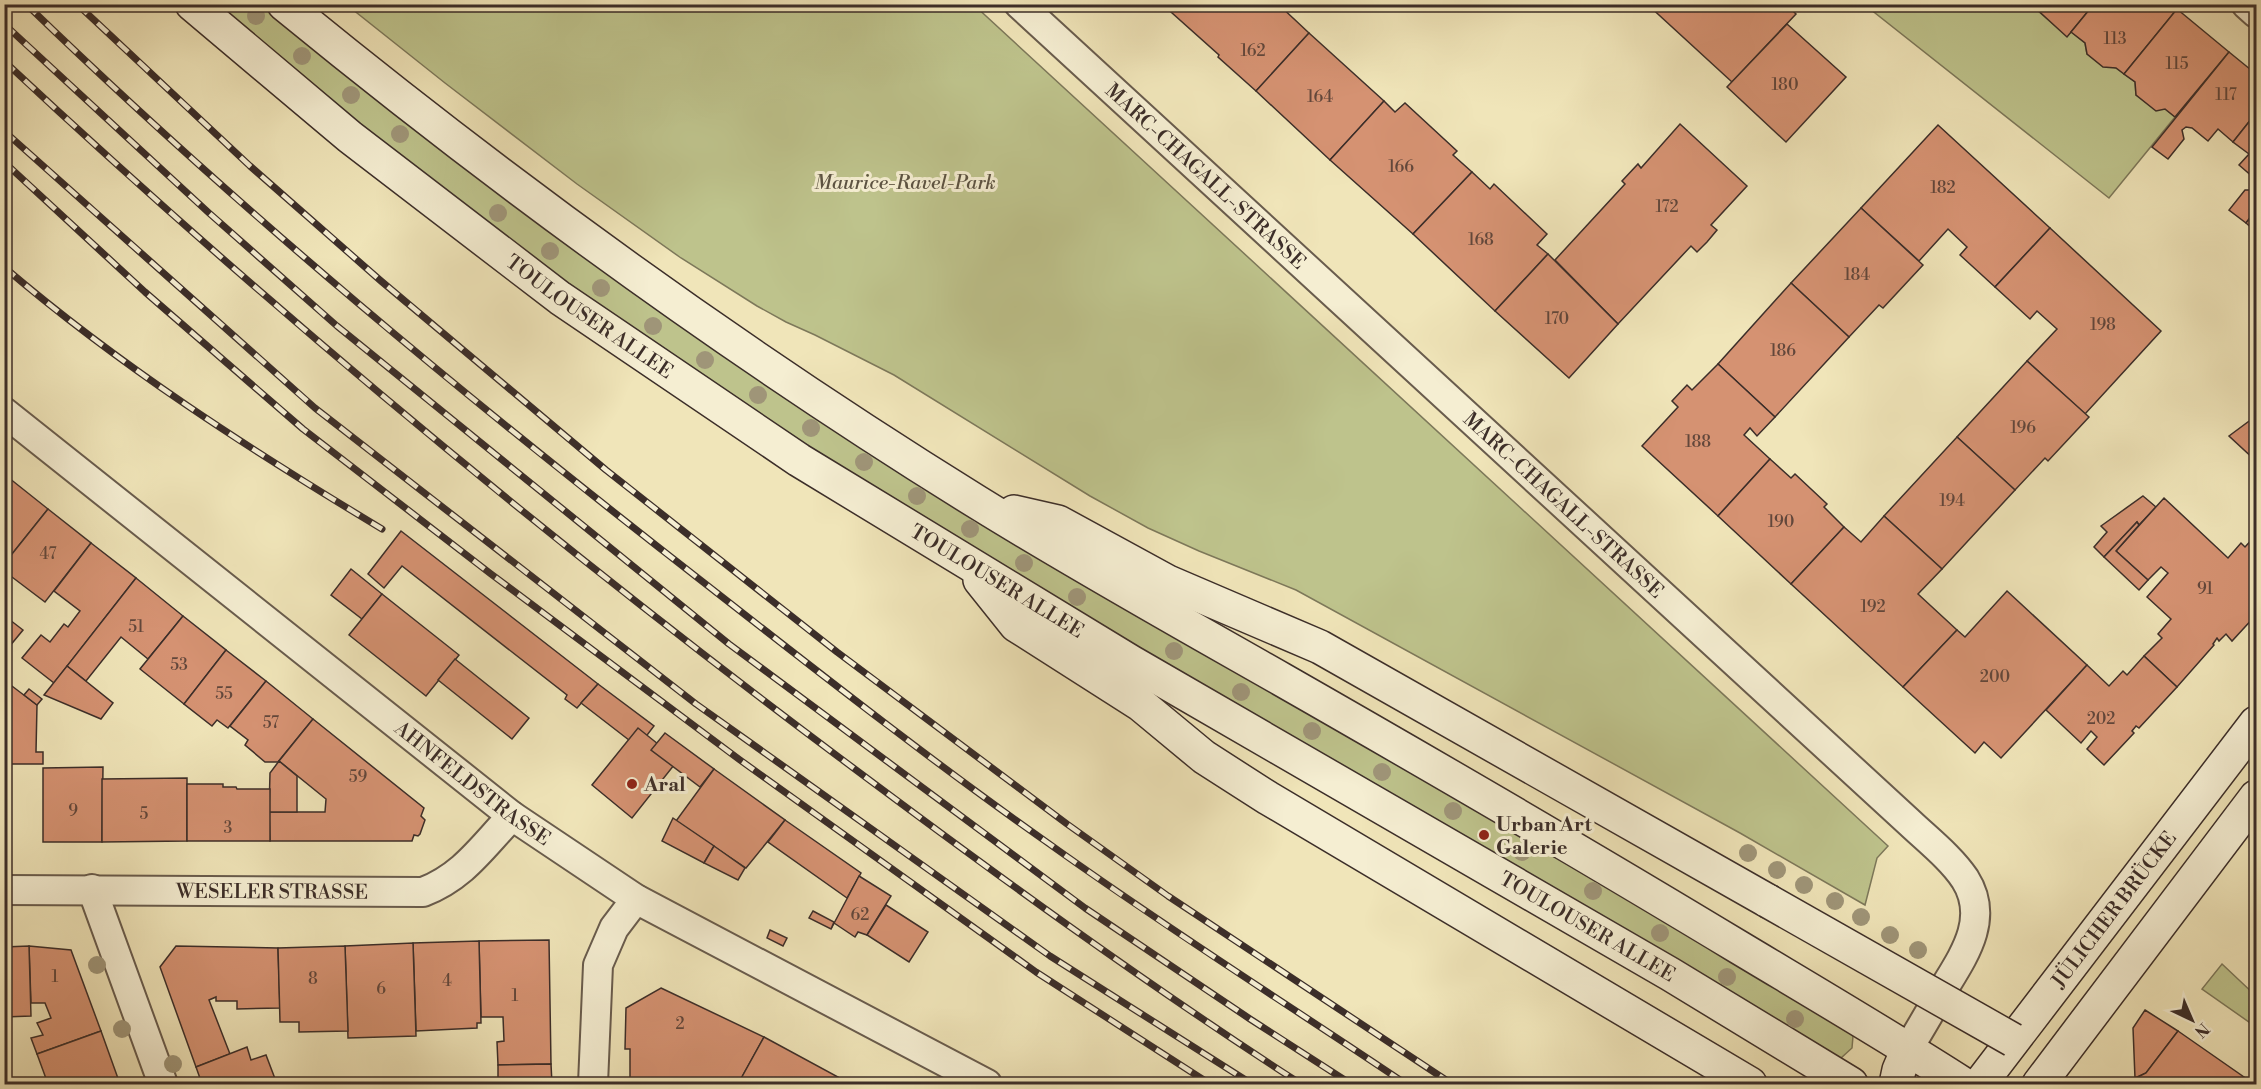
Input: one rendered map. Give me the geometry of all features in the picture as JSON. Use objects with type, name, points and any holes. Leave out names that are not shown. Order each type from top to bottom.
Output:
[{"type":"main road","name":"TOULOUSER ALLEE","points":[[192,4],[350,137],[560,298],[799,460],[1131,662],[1670,974],[1851,1084]]},
{"type":"main road","points":[[284,4],[385,87],[651,287],[769,368],[978,503],[1620,876],[1963,1084]]},
{"type":"main road","points":[[978,503],[1058,522],[1168,582],[1320,647],[2013,1040]]},
{"type":"main road","points":[[966,563],[1016,625],[1140,704],[1204,757],[1268,798],[1750,1084]]},
{"type":"main road","name":"JÜLICHER BRÜCKE","points":[[1980,1084],[2252,728]]},
{"type":"main road","points":[[2039,1084],[2256,797]]},
{"type":"main road","points":[[1896,1084],[1908,1049]]},
{"type":"street","name":"MARC-CHAGALL-STRASSE","points":[[1019,4],[1951,863],[1965,880],[1976,906],[1974,930],[1964,955],[1908,1049]]},
{"type":"street","points":[[2246,4],[2256,13]]},
{"type":"street","name":"AHNFELDSTRASSE","points":[[4,412],[512,816],[636,899],[987,1084]]},
{"type":"street","name":"WESELER STRASSE","points":[[4,890],[423,892],[443,885],[462,871],[512,816]]},
{"type":"street","points":[[92,889],[163,1084]]},
{"type":"street","points":[[593,1084],[598,965],[614,928],[636,899]]},
{"type":"green space","points":[[212,5],[266,5],[503,195],[1848,1028],[1853,1036],[1852,1048],[1841,1058],[1833,1058],[1174,671],[801,445],[568,284],[408,165]]},
{"type":"green space","name":"Maurice-Ravel-Park","points":[[347,5],[974,5],[1888,846],[1877,858],[1865,905],[1740,833],[1296,590],[1148,528],[1090,496],[894,375],[757,306],[681,258],[577,184]]},
{"type":"green space","points":[[1865,5],[2031,5],[2067,36],[2071,32],[2085,43],[2087,54],[2116,68],[2135,82],[2136,95],[2165,109],[2175,117],[2109,198]]},
{"type":"green space","points":[[2222,964],[2256,996],[2256,1027],[2202,989]]},
{"type":"building","points":[[1162,4],[1278,4],[1309,33],[1256,91]]},
{"type":"building","points":[[1647,4],[1786,4],[1796,14],[1732,82]]},
{"type":"building","points":[[2031,4],[2094,4],[2067,37]]},
{"type":"building","points":[[2094,4],[2171,4],[2177,9],[2124,74],[2116,68],[2103,67],[2087,54],[2085,43],[2071,32]]},
{"type":"building","points":[[2177,9],[2229,52],[2175,117],[2165,109],[2156,111],[2136,95],[2135,82],[2124,74]]},
{"type":"building","points":[[1787,24],[1846,77],[1786,142],[1727,87]]},
{"type":"building","points":[[1309,33],[1384,101],[1330,160],[1256,91]]},
{"type":"building","points":[[2229,52],[2256,74],[2256,113],[2233,142],[2218,129],[2208,141],[2192,128],[2186,127],[2182,130],[2184,139],[2168,159],[2152,147]]},
{"type":"building","points":[[1384,101],[1395,112],[1405,103],[1457,151],[1453,155],[1472,172],[1413,234],[1330,160]]},
{"type":"building","points":[[2256,113],[2256,185],[2254,178],[2239,165],[2249,154],[2233,142]]},
{"type":"building","points":[[1680,124],[1747,186],[1711,225],[1717,230],[1707,242],[1697,252],[1691,246],[1618,324],[1555,260],[1625,184],[1622,181],[1638,164],[1641,168]]},
{"type":"building","points":[[1938,125],[2050,228],[1995,287],[1960,255],[1967,247],[1948,229],[1919,261],[1861,208]]},
{"type":"building","points":[[1472,172],[1490,189],[1494,184],[1547,234],[1537,245],[1548,254],[1495,311],[1413,234]]},
{"type":"building","points":[[2256,186],[2256,210],[2246,223],[2229,210],[2245,190],[2253,190]]},
{"type":"building","points":[[1861,208],[1923,265],[1883,308],[1879,305],[1849,337],[1791,283]]},
{"type":"building","points":[[2256,210],[2256,232],[2246,223]]},
{"type":"building","points":[[2050,228],[2161,331],[2085,414],[2027,361],[2057,329],[2037,311],[2030,319],[1995,287]]},
{"type":"building","points":[[1548,254],[1618,324],[1569,378],[1495,311]]},
{"type":"building","points":[[1791,283],[1849,337],[1775,417],[1718,364]]},
{"type":"building","points":[[2027,361],[2089,417],[2048,461],[2045,458],[2015,490],[1957,437]]},
{"type":"building","points":[[1718,364],[1775,417],[1757,436],[1750,428],[1744,435],[1770,459],[1718,516],[1642,446],[1678,407],[1672,401],[1687,385],[1692,390]]},
{"type":"building","points":[[2256,416],[2256,461],[2229,436]]},
{"type":"building","points":[[1957,437],[2015,490],[1942,569],[1884,516]]},
{"type":"building","points":[[1770,459],[1791,478],[1795,474],[1827,504],[1824,507],[1844,527],[1791,584],[1718,516]]},
{"type":"building","points":[[4,474],[48,509],[4,564]]},
{"type":"building","points":[[2143,496],[2156,507],[2139,525],[2137,522],[2104,557],[2094,547],[2107,532],[2101,526]]},
{"type":"building","points":[[2164,498],[2228,558],[2241,543],[2245,547],[2256,535],[2256,599],[2251,602],[2256,607],[2256,615],[2232,641],[2226,634],[2219,641],[2217,638],[2214,645],[2177,687],[2144,656],[2162,638],[2158,634],[2171,619],[2147,597],[2168,573],[2161,567],[2148,580],[2116,551]]},
{"type":"building","points":[[48,509],[91,543],[45,602],[4,571],[4,564]]},
{"type":"building","points":[[1884,516],[1942,569],[1918,594],[1957,630],[1903,687],[1791,584],[1844,527],[1861,542]]},
{"type":"building","points":[[2137,522],[2139,525],[2116,551],[2148,580],[2139,590],[2104,557]]},
{"type":"building","points":[[401,531],[598,684],[577,708],[565,699],[567,695],[402,566],[384,588],[368,574]]},
{"type":"building","points":[[91,543],[136,578],[54,683],[22,658],[41,635],[50,642],[64,624],[68,627],[80,611],[54,591]]},
{"type":"building","points":[[351,569],[382,594],[362,619],[331,595]]},
{"type":"building","points":[[136,578],[183,616],[148,659],[121,637],[86,681],[67,666]]},
{"type":"building","points":[[2007,591],[2087,665],[2001,758],[1984,742],[1975,753],[1903,687],[1957,630],[1965,637]]},
{"type":"building","points":[[382,594],[459,655],[426,696],[349,635]]},
{"type":"building","points":[[183,616],[226,650],[184,704],[140,669]]},
{"type":"building","points":[[10,620],[23,630],[9,647],[4,644],[4,627]]},
{"type":"building","points":[[226,650],[266,681],[228,728],[217,720],[212,726],[184,704]]},
{"type":"building","points":[[2144,656],[2177,687],[2139,728],[2136,726],[2132,731],[2134,733],[2104,765],[2087,749],[2097,737],[2091,731],[2081,743],[2046,710],[2087,665],[2109,686],[2123,671],[2127,675]]},
{"type":"building","points":[[455,659],[529,718],[512,739],[438,680]]},
{"type":"building","points":[[67,666],[113,703],[101,719],[44,695]]},
{"type":"building","points":[[4,680],[37,705],[36,752],[43,752],[43,764],[4,764]]},
{"type":"building","points":[[266,681],[313,719],[278,762],[265,762],[245,745],[248,740],[230,726]]},
{"type":"building","points":[[598,684],[654,726],[638,747],[581,703]]},
{"type":"building","points":[[29,689],[42,699],[37,705],[24,695]]},
{"type":"building","points":[[313,719],[424,808],[421,816],[425,820],[418,836],[414,835],[412,841],[270,841],[269,812],[325,812],[326,799],[279,761]]},
{"type":"building","points":[[638,728],[678,760],[632,818],[592,785]]},
{"type":"building","points":[[665,733],[714,769],[700,787],[651,750]]},
{"type":"building","points":[[279,761],[297,776],[297,812],[269,812],[270,773]]},
{"type":"building","points":[[4,764],[9,764],[9,842],[4,842]]},
{"type":"building","points":[[103,767],[102,842],[43,842],[43,768]]},
{"type":"building","points":[[714,769],[785,820],[746,868],[676,821]]},
{"type":"building","points":[[187,778],[187,841],[102,842],[102,779]]},
{"type":"building","points":[[187,784],[223,784],[223,787],[236,787],[237,789],[270,789],[270,841],[187,841]]},
{"type":"building","points":[[673,818],[714,846],[704,863],[662,841]]},
{"type":"building","points":[[785,820],[861,873],[847,898],[768,842]]},
{"type":"building","points":[[714,846],[745,868],[738,880],[704,863]]},
{"type":"building","points":[[859,876],[891,896],[867,935],[858,932],[855,937],[834,923]]},
{"type":"building","points":[[886,905],[928,932],[909,962],[867,935]]},
{"type":"building","points":[[813,911],[834,922],[831,929],[809,918]]},
{"type":"building","points":[[770,930],[787,938],[783,946],[767,938]]},
{"type":"building","points":[[549,940],[551,1064],[498,1065],[497,1042],[504,1041],[503,1017],[481,1017],[479,941]]},
{"type":"building","points":[[479,941],[481,1023],[477,1023],[477,1028],[416,1031],[413,943]]},
{"type":"building","points":[[413,943],[416,1036],[348,1038],[345,946]]},
{"type":"building","points":[[29,946],[71,950],[101,1031],[37,1054],[31,1038],[43,1035],[37,1023],[51,1018],[45,1003],[31,1003]]},
{"type":"building","points":[[29,946],[31,1016],[4,1017],[4,947]]},
{"type":"building","points":[[176,946],[278,948],[280,1008],[237,1009],[237,1001],[216,1001],[216,997],[209,1000],[230,1054],[196,1067],[160,967]]},
{"type":"building","points":[[345,946],[348,1031],[299,1032],[299,1022],[280,1022],[278,948]]},
{"type":"building","points":[[661,988],[764,1037],[738,1084],[630,1084],[630,1049],[625,1049],[626,1008]]},
{"type":"building","points":[[2145,1010],[2178,1031],[2146,1073],[2135,1078],[2133,1028]]},
{"type":"building","points":[[101,1031],[120,1084],[48,1084],[37,1054]]},
{"type":"building","points":[[2178,1031],[2254,1084],[2124,1084],[2146,1073]]},
{"type":"building","points":[[764,1037],[838,1077],[834,1084],[738,1084]]},
{"type":"building","points":[[247,1047],[251,1060],[266,1055],[277,1084],[202,1084],[196,1067]]},
{"type":"building","points":[[551,1064],[552,1084],[498,1084],[498,1065]]},
{"type":"railway","points":[[26,4],[189,156],[357,302],[442,374],[703,582],[874,715],[1004,812],[1137,905],[1406,1084]]},
{"type":"railway","points":[[77,4],[250,166],[381,281],[606,470],[837,652],[1067,824],[1168,896],[1452,1084]]},
{"type":"railway","points":[[4,24],[209,213],[337,326],[729,644],[1085,908],[1351,1084]]},
{"type":"railway","points":[[4,61],[206,244],[309,333],[413,421],[624,592],[840,758],[1011,884],[1126,966],[1301,1084]]},
{"type":"railway","points":[[4,131],[315,408],[696,704],[1050,956],[1252,1084]]},
{"type":"railway","points":[[4,162],[145,292],[303,429],[491,574],[740,760],[1036,972],[1210,1084]]},
{"type":"railway","points":[[4,267],[48,304],[140,373],[284,469],[382,529]]},
{"type":"place","name":"Aral","points":[[632,784]]},
{"type":"place","name":"Urban Art Galerie","points":[[1484,835]]}]
